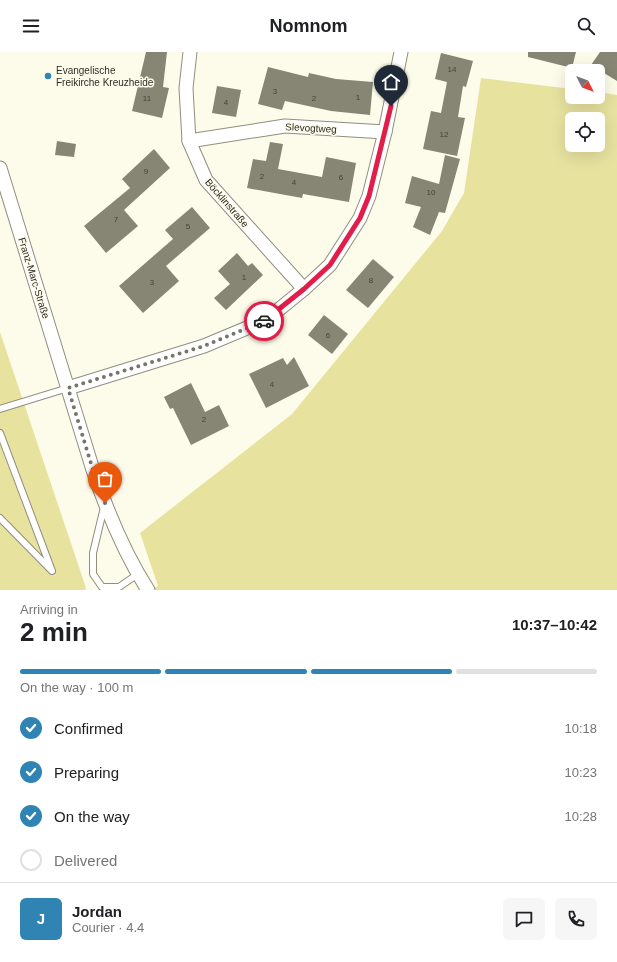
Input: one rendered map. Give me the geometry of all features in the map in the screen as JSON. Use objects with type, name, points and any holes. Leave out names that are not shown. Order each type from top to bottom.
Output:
[{"type":"street","name":"Böcklinstraße","points":[[190,52],[186,88],[189,141],[206,180],[304,289]]},
{"type":"street","points":[[68,388],[204,346],[266,320],[304,289],[330,265],[360,218],[369,196],[385,132],[401,52]]},
{"type":"street","name":"Slevogtweg","points":[[189,141],[285,126],[385,132]]},
{"type":"street","name":"Franz-Marc-Straße","points":[[0,168],[93,470],[105,503],[138,574],[148,590]]},
{"type":"lane","points":[[0,409],[68,388]]},
{"type":"lane","points":[[0,433],[52,572],[0,518]]},
{"type":"lane","points":[[105,503],[93,553],[93,574],[102,587],[119,587],[138,574]]},
{"type":"shaded area","points":[[481,78],[565,88],[565,104],[605,104],[605,93],[617,95],[617,590],[148,590],[158,586],[140,533],[292,414],[442,231],[464,193]]},
{"type":"shaded area","points":[[0,332],[86,588],[85,590],[0,590]]},
{"type":"building","points":[[146,52],[167,52],[163,87],[169,88],[162,118],[132,111]]},
{"type":"building","points":[[528,52],[576,52],[573,64],[565,64],[565,66],[528,57]]},
{"type":"building","points":[[600,52],[617,52],[617,81],[605,74],[605,64],[592,64]]},
{"type":"building","points":[[441,53],[473,61],[466,87],[463,86],[458,117],[465,118],[457,156],[423,149],[431,111],[441,113],[447,82],[435,79]]},
{"type":"building","points":[[268,67],[308,77],[309,73],[336,79],[373,82],[370,115],[331,111],[285,101],[282,110],[258,104]]},
{"type":"building","points":[[217,86],[241,90],[236,117],[212,113]]},
{"type":"building","points":[[57,141],[76,144],[74,157],[55,155]]},
{"type":"building","points":[[270,142],[283,144],[278,169],[322,177],[326,157],[356,163],[349,202],[303,194],[302,198],[247,188],[253,159],[266,161]]},
{"type":"building","points":[[154,149],[170,168],[124,210],[138,226],[106,253],[84,226],[130,188],[122,179]]},
{"type":"building","points":[[445,155],[460,159],[445,213],[439,212],[430,235],[413,227],[421,207],[405,203],[412,176],[439,184]]},
{"type":"building","points":[[192,207],[210,228],[166,266],[179,281],[143,313],[119,286],[173,239],[165,230]]},
{"type":"building","points":[[237,253],[248,266],[252,263],[263,275],[226,310],[214,298],[230,284],[218,271]]},
{"type":"building","points":[[373,259],[394,277],[368,308],[346,290]]},
{"type":"building","points":[[324,315],[348,334],[332,354],[308,335]]},
{"type":"building","points":[[294,357],[309,386],[266,408],[249,374],[283,358],[287,365]]},
{"type":"building","points":[[191,383],[205,412],[219,405],[229,426],[191,445],[173,408],[170,409],[164,397]]},
{"type":"way so far","points":[[105,503],[93,470],[68,388],[204,346],[264,321]]},
{"type":"place","name":"Evangelische Freikirche Kreuzheide","points":[[48,76]]},
{"type":"route","points":[[264,321],[304,289],[330,265],[360,218],[369,196],[391,106]]}]
